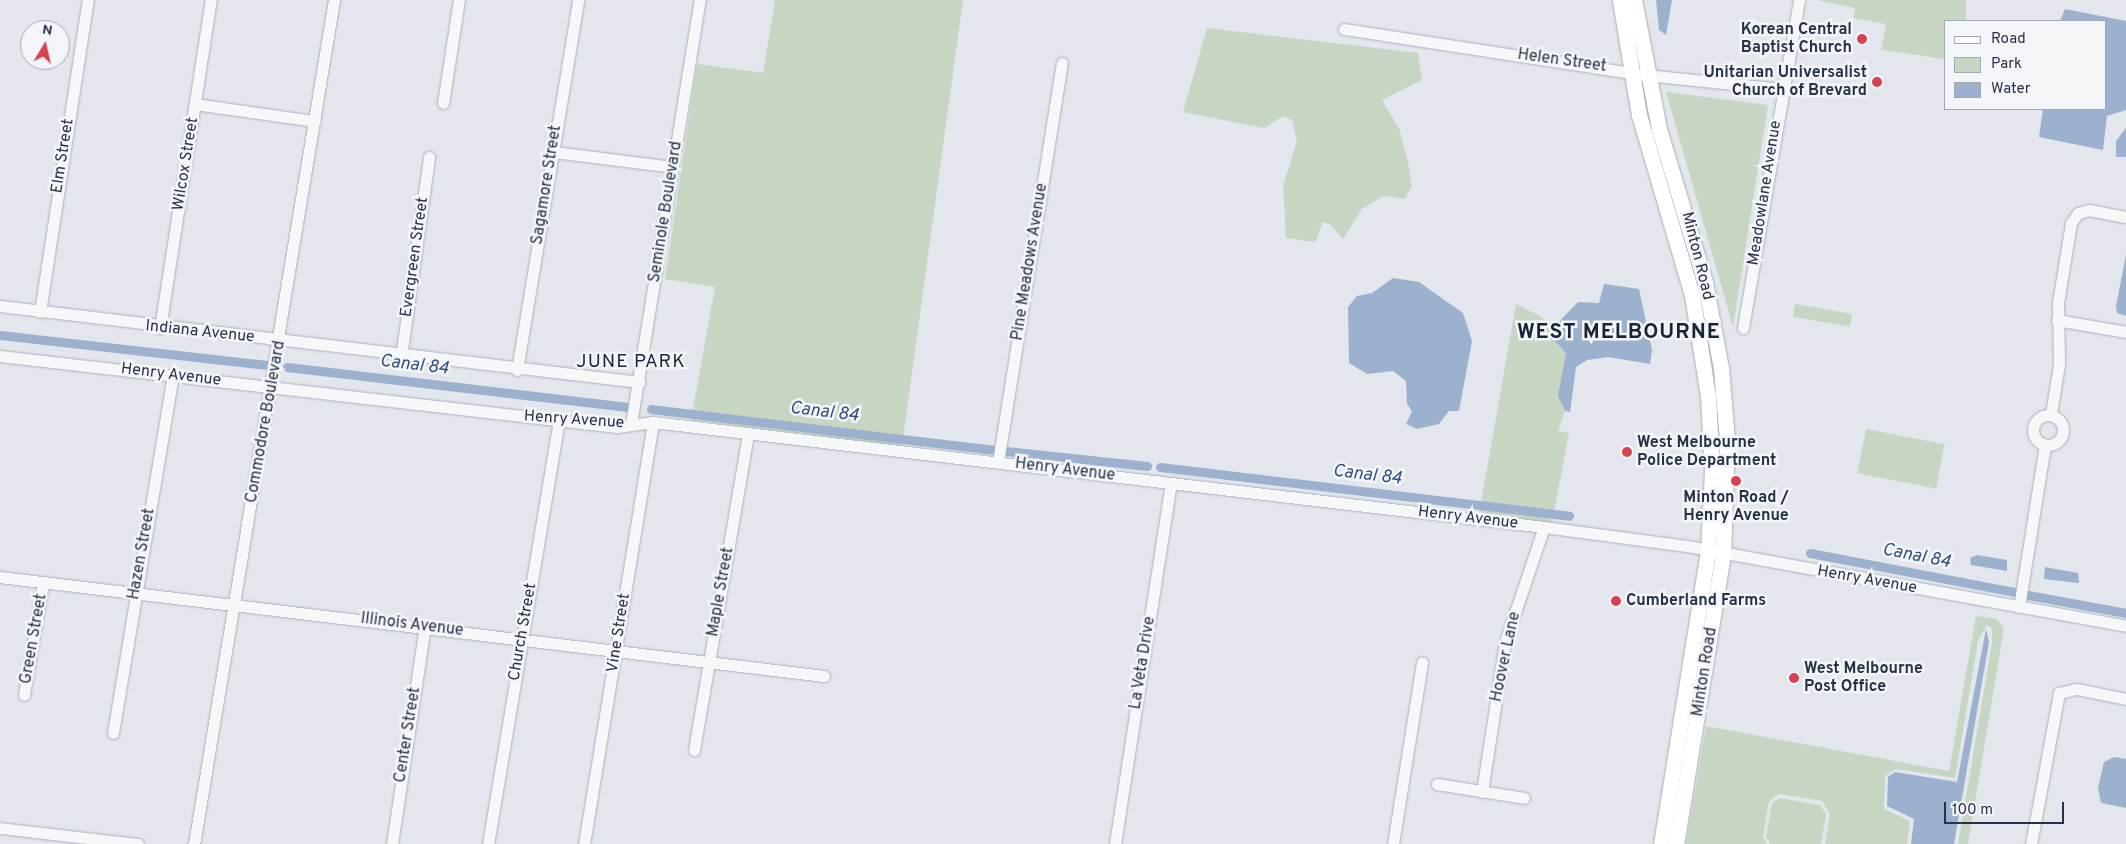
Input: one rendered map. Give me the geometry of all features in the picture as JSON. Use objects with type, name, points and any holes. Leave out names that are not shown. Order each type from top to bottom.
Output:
[{"type":"main road","name":"Minton Road","points":[[1620,0],[1639,73],[1705,280],[1721,368],[1727,438],[1715,552],[1676,844]]},
{"type":"main road","name":"Minton Road","points":[[1634,0],[1640,115],[1691,289],[1708,396],[1715,552],[1661,844]]},
{"type":"main road","points":[[1691,289],[1705,280]]},
{"type":"street","name":"Elm Street","points":[[40,312],[88,0]]},
{"type":"street","name":"Wilcox Street","points":[[160,328],[212,0]]},
{"type":"street","name":"Commodore Boulevard","points":[[194,844],[280,340],[334,0]]},
{"type":"street","points":[[442,103],[459,0]]},
{"type":"street","name":"Sagamore Street","points":[[517,370],[578,0]]},
{"type":"street","name":"Seminole Boulevard","points":[[632,424],[700,0]]},
{"type":"street","name":"Meadowlane Avenue","points":[[1744,328],[1781,89],[1799,0]]},
{"type":"street","name":"Helen Street","points":[[1344,29],[1639,73],[1781,89]]},
{"type":"street","name":"Pine Meadows Avenue","points":[[998,462],[1062,63]]},
{"type":"street","points":[[195,104],[315,121]]},
{"type":"street","points":[[553,152],[673,167]]},
{"type":"street","name":"Evergreen Street","points":[[401,356],[429,158]]},
{"type":"street","points":[[2052,414],[2059,364],[2058,320],[2071,223],[2078,213],[2089,210],[2126,217]]},
{"type":"street","name":"Indiana Avenue","points":[[0,306],[160,328],[280,340],[517,370],[639,382]]},
{"type":"street","points":[[2058,320],[2126,332]]},
{"type":"street","name":"Henry Avenue","points":[[0,356],[559,421],[632,424],[653,422],[1544,527],[1715,552],[2126,626]]},
{"type":"street","name":"Hazen Street","points":[[113,733],[173,375]]},
{"type":"street","points":[[2045,446],[2035,436],[2035,425],[2041,416],[2052,414]]},
{"type":"street","points":[[2045,446],[2056,442],[2062,432],[2060,421],[2052,414]]},
{"type":"street","name":"Church Street","points":[[488,844],[559,421]]},
{"type":"street","name":"Vine Street","points":[[584,844],[653,422]]},
{"type":"street","name":"Maple Street","points":[[694,750],[748,434]]},
{"type":"street","points":[[2019,607],[2045,446]]},
{"type":"street","name":"La Veta Drive","points":[[1115,844],[1171,483]]},
{"type":"street","name":"Hoover Lane","points":[[1482,792],[1505,642],[1544,527]]},
{"type":"street","name":"Illinois Avenue","points":[[0,577],[425,626],[824,676]]},
{"type":"street","name":"Green Street","points":[[24,695],[44,583]]},
{"type":"street","name":"Center Street","points":[[392,844],[425,626]]},
{"type":"street","points":[[1393,844],[1422,662]]},
{"type":"street","points":[[2031,844],[2059,693],[2077,689],[2126,699]]},
{"type":"street","points":[[1437,784],[1524,798]]},
{"type":"street","points":[[0,828],[94,841],[138,844]]},
{"type":"green space","points":[[775,0],[963,0],[902,446],[691,420],[715,287],[665,279],[697,64],[763,73]]},
{"type":"green space","points":[[1817,0],[1966,0],[1966,20],[1944,20],[1944,59],[1881,50],[1886,24],[1853,18],[1855,8]]},
{"type":"green space","points":[[1207,28],[1418,53],[1422,80],[1382,100],[1399,128],[1408,162],[1412,186],[1405,199],[1383,196],[1362,209],[1343,239],[1330,224],[1323,222],[1315,242],[1286,238],[1283,186],[1297,141],[1292,120],[1283,116],[1264,128],[1183,112]]},
{"type":"green space","points":[[1666,92],[1768,105],[1733,327]]},
{"type":"green space","points":[[1516,304],[1540,316],[1553,328],[1551,337],[1566,353],[1561,404],[1565,411],[1558,431],[1569,433],[1552,523],[1479,514]]},
{"type":"green space","points":[[1795,304],[1852,314],[1850,327],[1793,317]]},
{"type":"green space","points":[[1866,429],[1945,444],[1936,488],[1857,473]]},
{"type":"green space","points":[[1976,616],[1997,619],[2004,628],[1968,844],[1958,844],[1992,643],[1992,629],[1987,625],[1978,641],[1955,778],[1896,769],[1885,776],[1884,809],[1910,821],[1907,844],[1825,844],[1830,814],[1822,801],[1779,794],[1769,801],[1763,837],[1767,844],[1686,844],[1706,726],[1949,771]]},
{"type":"green space","points":[[1780,798],[1820,805],[1826,814],[1821,844],[1771,844],[1766,837],[1772,803]]},
{"type":"water","points":[[1656,0],[1672,0],[1666,35],[1659,30]]},
{"type":"water","points":[[2065,9],[2126,21],[2126,110],[2107,116],[2103,150],[2039,137],[2043,110],[2106,110],[2106,20],[2060,20]]},
{"type":"water","points":[[2126,128],[2126,157],[2116,157],[2116,141]]},
{"type":"water","points":[[2126,255],[2126,316],[2117,313],[2116,306]]},
{"type":"water","points":[[1393,278],[1419,282],[1463,313],[1472,341],[1459,411],[1449,411],[1439,424],[1417,429],[1406,424],[1412,411],[1407,404],[1406,381],[1393,371],[1367,374],[1349,363],[1348,307],[1357,296],[1372,293]]},
{"type":"water","points":[[1604,284],[1639,289],[1652,350],[1650,364],[1608,357],[1587,360],[1576,367],[1570,412],[1565,411],[1558,396],[1566,353],[1551,337],[1554,327],[1578,302],[1599,303]]},
{"type":"water","points":[[1977,555],[2007,560],[2007,571],[1971,565],[1970,558]]},
{"type":"water","points":[[2045,567],[2078,573],[2079,583],[2044,579]]},
{"type":"water","points":[[1986,629],[1989,642],[1954,844],[1911,844],[1914,819],[1887,806],[1888,777],[1895,772],[1957,782]]},
{"type":"water","points":[[2114,757],[2126,759],[2126,808],[2101,803],[2098,788],[2104,762]]},
{"type":"waterway","name":"Canal 84","points":[[0,335],[267,365]]},
{"type":"waterway","name":"Canal 84","points":[[287,367],[626,407]]},
{"type":"waterway","name":"Canal 84","points":[[651,409],[993,450]]},
{"type":"waterway","name":"Canal 84","points":[[1006,451],[1147,466]]},
{"type":"waterway","name":"Canal 84","points":[[1160,467],[1569,516]]},
{"type":"waterway","name":"Canal 84","points":[[1810,553],[2015,592]]},
{"type":"waterway","name":"Canal 84","points":[[2028,595],[2126,613]]},
{"type":"place","name":"Korean Central Baptist Church","points":[[1862,39]]},
{"type":"place","name":"Unitarian Universalist Church of Brevard","points":[[1877,82]]},
{"type":"place","name":"West Melbourne Police Department","points":[[1627,452]]},
{"type":"place","name":"Minton Road / Henry Avenue","points":[[1736,481]]},
{"type":"place","name":"Cumberland Farms","points":[[1616,601]]},
{"type":"place","name":"West Melbourne Post Office","points":[[1794,678]]},
{"type":"district","name":"WEST MELBOURNE","points":[[1619,333]]},
{"type":"district","name":"JUNE PARK","points":[[631,363]]}]
